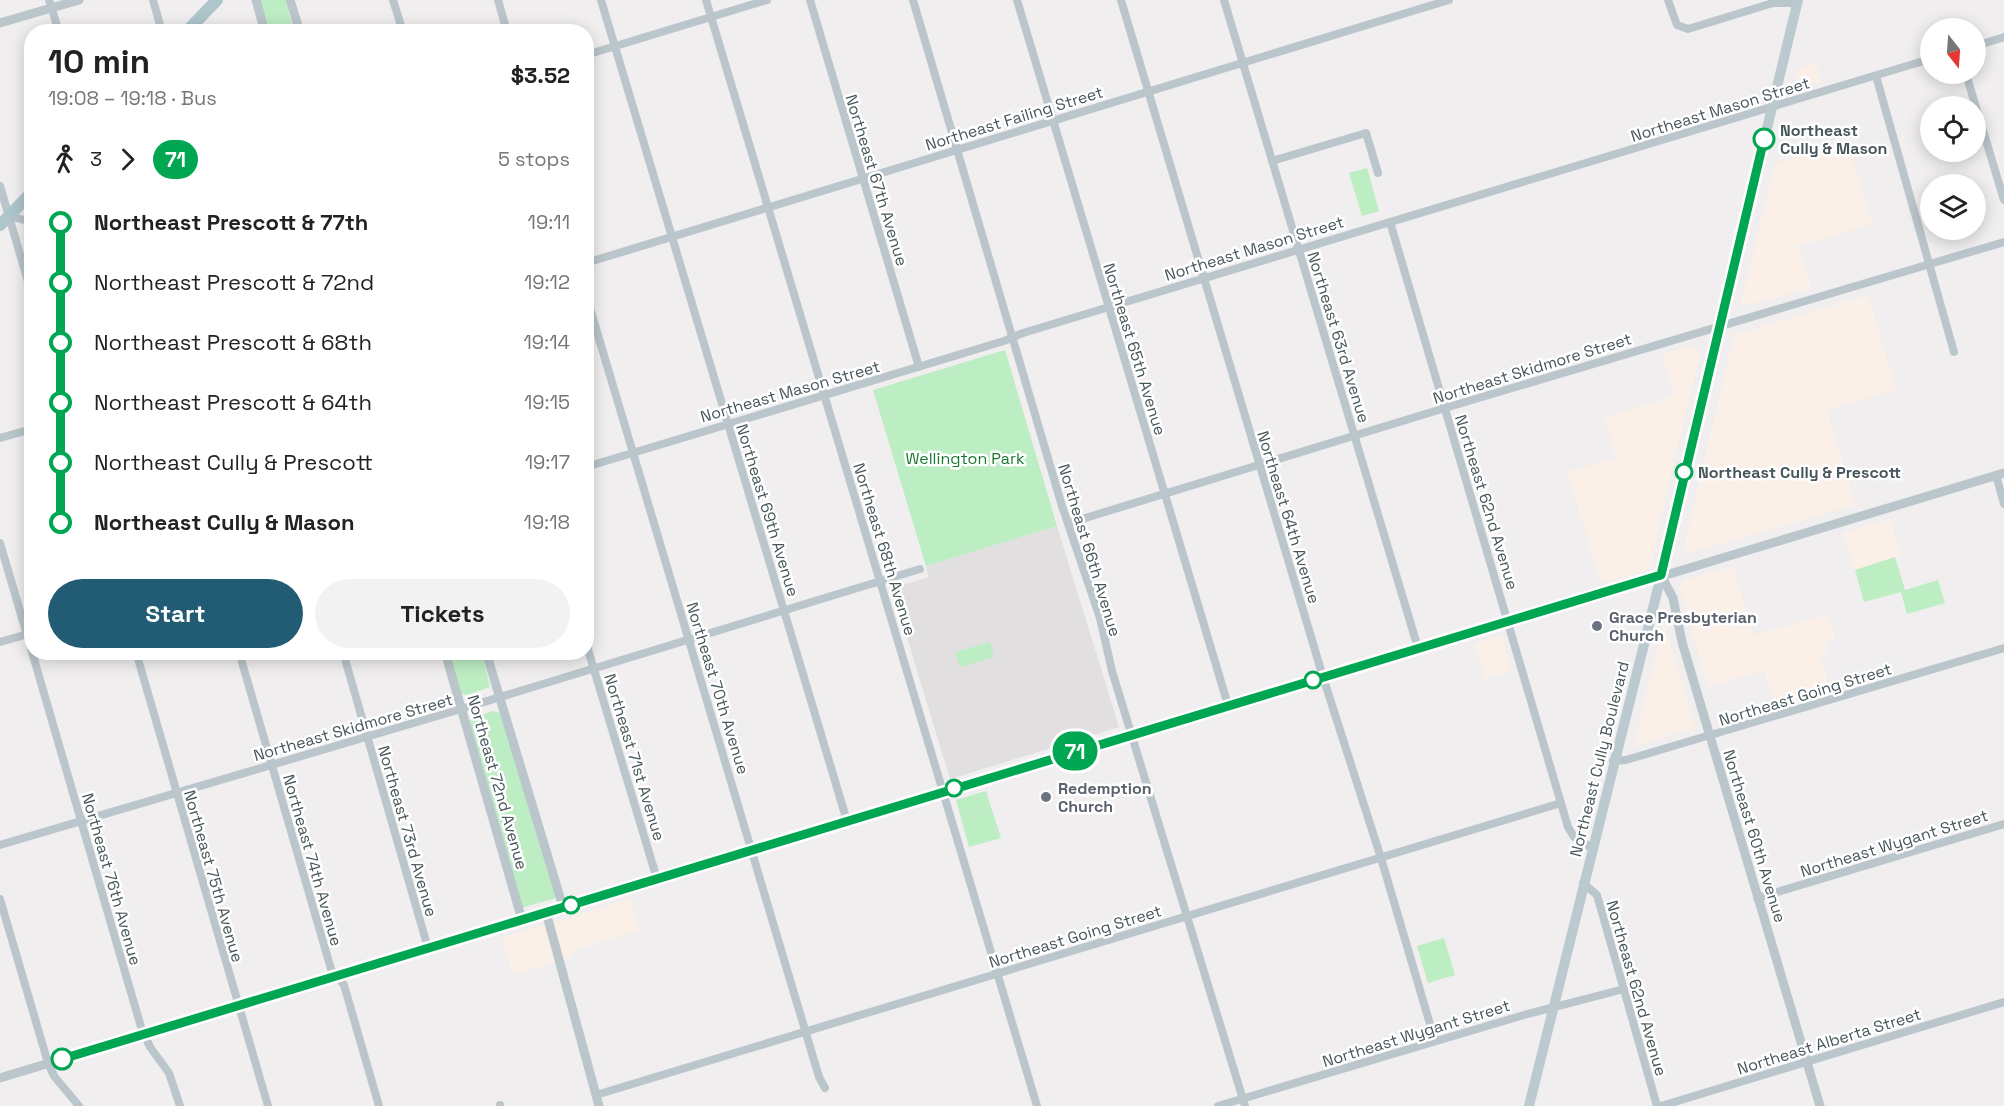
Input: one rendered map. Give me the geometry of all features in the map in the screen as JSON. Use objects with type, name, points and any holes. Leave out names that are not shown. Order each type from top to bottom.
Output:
[{"type":"main road","points":[[194,24],[217,0]]},
{"type":"main road","name":"Northeast Cully Boulevard","points":[[1529,1106],[1661,575],[1798,2]]},
{"type":"main road","points":[[4,221],[24,200]]},
{"type":"street","points":[[0,23],[51,4],[79,0]]},
{"type":"street","points":[[153,0],[160,24]]},
{"type":"street","points":[[256,0],[263,24]]},
{"type":"street","points":[[290,0],[298,24]]},
{"type":"street","points":[[393,0],[400,24]]},
{"type":"street","points":[[498,0],[505,24]]},
{"type":"street","name":"Northeast 69th Avenue","points":[[601,0],[847,821]]},
{"type":"street","name":"Northeast 68th Avenue","points":[[706,0],[1037,1106]]},
{"type":"street","points":[[594,53],[767,0]]},
{"type":"street","name":"Northeast 67th Avenue","points":[[810,0],[919,367]]},
{"type":"street","name":"Northeast 66th Avenue","points":[[913,0],[1013,338],[1100,618],[1109,663],[1244,1102]]},
{"type":"street","name":"Northeast 65th Avenue","points":[[1017,0],[1228,705]]},
{"type":"street","name":"Northeast 64th Avenue","points":[[1121,0],[1259,464],[1435,1041]]},
{"type":"street","name":"Northeast 63rd Avenue","points":[[1224,0],[1418,648]]},
{"type":"street","name":"Northeast Failing Street","points":[[594,261],[1449,0]]},
{"type":"street","points":[[1668,0],[1673,18],[1682,28],[1708,25],[1773,3],[1798,2]]},
{"type":"street","points":[[51,4],[57,24]]},
{"type":"street","points":[[1986,43],[2004,37]]},
{"type":"street","name":"Northeast Mason Street","points":[[594,464],[825,393],[919,367],[1298,248],[1920,62]]},
{"type":"street","points":[[1876,76],[1954,352]]},
{"type":"street","points":[[1969,84],[2004,200]]},
{"type":"street","points":[[1272,161],[1366,133],[1378,173]]},
{"type":"street","points":[[0,186],[4,221],[24,274]]},
{"type":"street","points":[[4,221],[24,222]]},
{"type":"street","name":"Northeast 62nd Avenue","points":[[1390,222],[1571,834],[1592,848]]},
{"type":"street","name":"Northeast Skidmore Street","points":[[1069,523],[1354,435],[2004,242]]},
{"type":"street","name":"Northeast 70th Avenue","points":[[594,323],[819,1077],[825,1088]]},
{"type":"street","points":[[0,438],[24,431]]},
{"type":"street","points":[[0,1078],[1323,676],[2000,474],[2004,504]]},
{"type":"street","name":"Northeast 76th Avenue","points":[[0,543],[24,618]]},
{"type":"street","name":"Northeast Skidmore Street","points":[[0,845],[461,709],[920,569]]},
{"type":"street","name":"Northeast 60th Avenue","points":[[1661,575],[1672,598],[1709,736],[1820,1106]]},
{"type":"street","points":[[0,642],[24,635]]},
{"type":"street","name":"Northeast Going Street","points":[[1613,761],[1626,760],[2004,648]]},
{"type":"street","name":"Northeast 76th Avenue","points":[[34,660],[143,1035],[169,1073],[180,1106]]},
{"type":"street","name":"Northeast 75th Avenue","points":[[138,660],[268,1106]]},
{"type":"street","name":"Northeast 74th Avenue","points":[[241,660],[331,969],[344,985],[379,1106]]},
{"type":"street","name":"Northeast 73rd Avenue","points":[[345,660],[428,948]]},
{"type":"street","name":"Northeast 72nd Avenue","points":[[447,660],[522,920]]},
{"type":"street","name":"Northeast 72nd Avenue","points":[[488,660],[562,907]]},
{"type":"street","name":"Northeast 71st Avenue","points":[[591,660],[657,879]]},
{"type":"street","name":"Northeast Going Street","points":[[596,1095],[1561,803]]},
{"type":"street","name":"Northeast Wygant Street","points":[[1757,898],[2004,824]]},
{"type":"street","name":"Northeast 62nd Avenue","points":[[1583,883],[1597,895],[1659,1106]]},
{"type":"street","points":[[0,899],[48,1063],[79,1106]]},
{"type":"street","points":[[546,912],[599,1106]]},
{"type":"street","name":"Northeast Wygant Street","points":[[1218,1106],[1244,1102],[1435,1041],[1624,989]]},
{"type":"street","name":"Northeast Alberta Street","points":[[1659,1106],[2004,1002]]},
{"type":"shaded area","points":[[1816,63],[1821,81],[1796,87],[1798,68]]},
{"type":"shaded area","points":[[1848,142],[1872,224],[1799,246],[1811,288],[1743,306],[1741,302],[1775,163]]},
{"type":"shaded area","points":[[1868,295],[1896,390],[1827,410],[1855,505],[1682,555],[1734,335]]},
{"type":"shaded area","points":[[1696,345],[1700,356],[1659,524],[1652,565],[1646,571],[1601,583],[1567,472],[1616,458],[1604,418],[1675,396],[1662,355]]},
{"type":"shaded area","points":[[1890,519],[1901,556],[1855,570],[1843,533]]},
{"type":"shaded area","points":[[1057,526],[1119,727],[950,779],[892,588],[929,577],[926,566]]},
{"type":"shaded area","points":[[1733,566],[1754,635],[1828,614],[1835,639],[1825,642],[1828,652],[1820,655],[1830,689],[1775,705],[1764,670],[1708,687],[1679,587],[1685,580]]},
{"type":"shaded area","points":[[1664,621],[1695,727],[1633,747]]},
{"type":"shaded area","points":[[1501,635],[1512,670],[1485,678],[1474,644]]},
{"type":"shaded area","points":[[630,899],[639,930],[571,951],[572,957],[513,975],[502,938]]},
{"type":"green space","points":[[260,0],[285,0],[292,24],[267,24]]},
{"type":"green space","points":[[1367,168],[1379,211],[1362,216],[1349,173]]},
{"type":"green space","name":"Wellington Park","points":[[1005,350],[1057,526],[926,566],[873,390]]},
{"type":"green space","points":[[1895,557],[1905,590],[1938,580],[1945,603],[1907,614],[1901,592],[1864,602],[1855,570]]},
{"type":"green space","points":[[990,642],[994,657],[960,667],[955,652]]},
{"type":"green space","points":[[450,660],[484,660],[490,687],[467,695],[461,694]]},
{"type":"green space","points":[[493,711],[500,713],[556,898],[521,908],[469,720]]},
{"type":"green space","points":[[986,791],[1001,838],[969,847],[956,800]]},
{"type":"green space","points":[[1444,938],[1455,975],[1428,983],[1417,946]]},
{"type":"bus line","name":"71","points":[[62,1059],[1661,575],[1764,139]]},
{"type":"place","name":"Northeast Cully & Mason","points":[[1764,139]]},
{"type":"place","name":"Northeast Cully & Prescott","points":[[1684,472]]},
{"type":"place","name":"Grace Presbyterian Church","points":[[1597,626]]},
{"type":"place","name":"Redemption Church","points":[[1046,797]]}]
